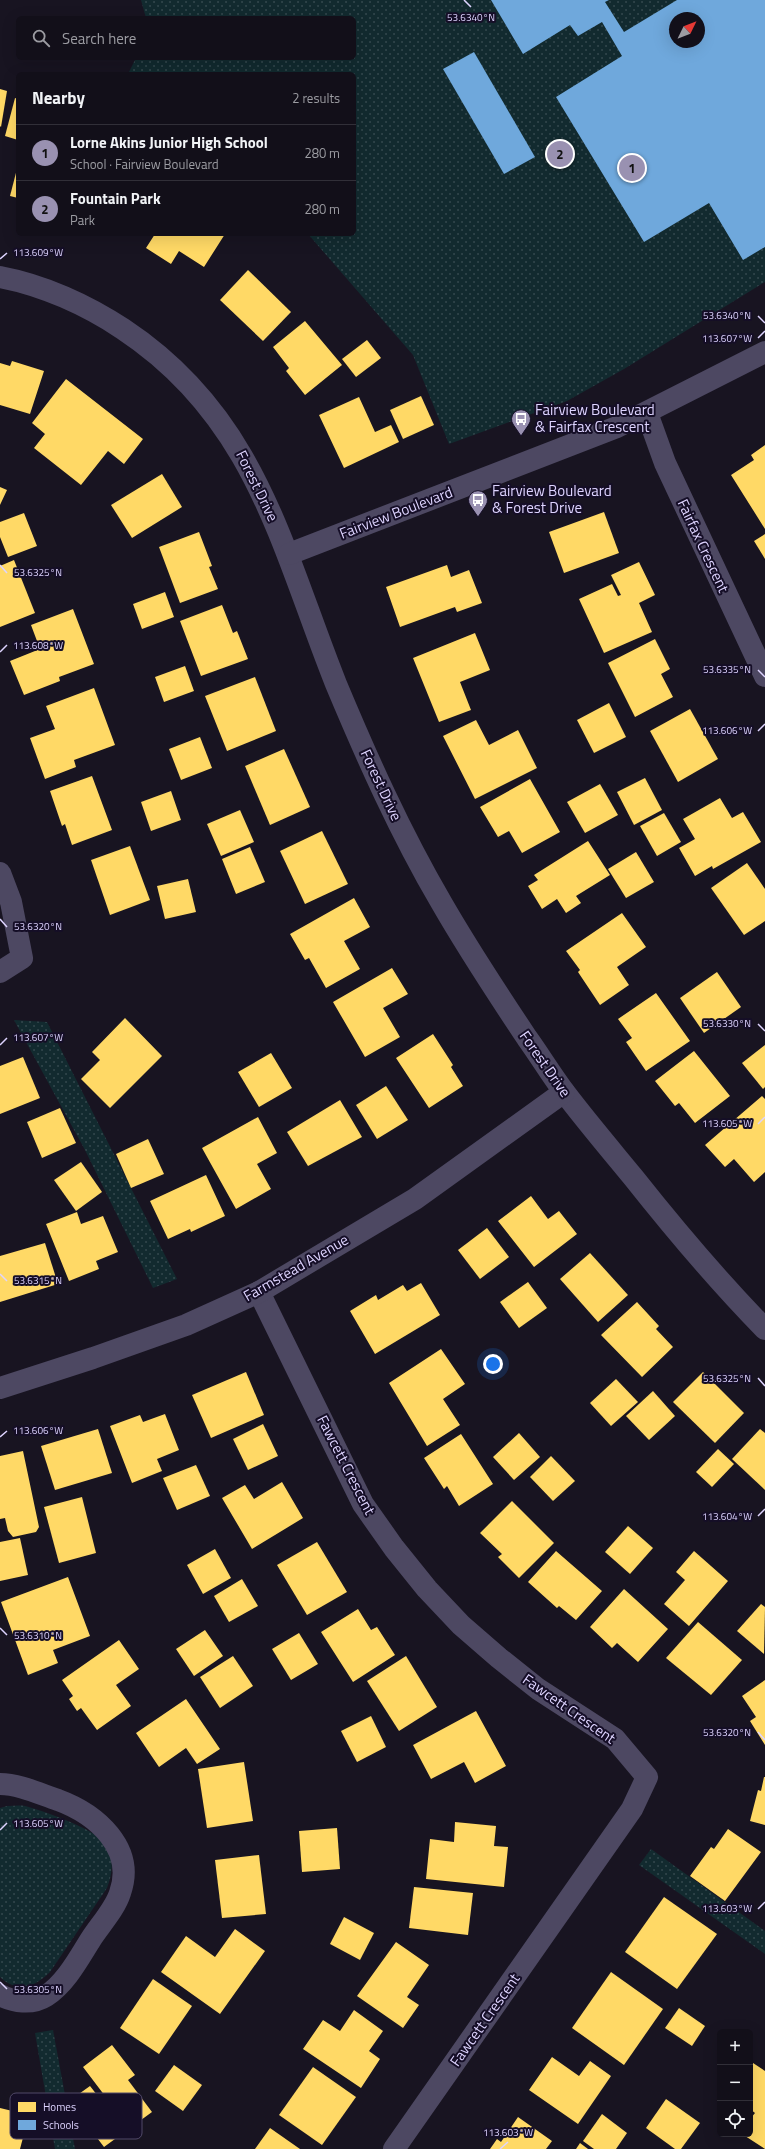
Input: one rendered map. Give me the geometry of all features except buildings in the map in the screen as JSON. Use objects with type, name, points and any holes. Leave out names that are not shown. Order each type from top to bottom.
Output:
[{"type":"street","name":"Forest Drive","points":[[0,277],[39,288],[76,302],[110,320],[143,342],[173,366],[200,394],[224,425],[245,458],[289,554],[336,682],[367,756],[402,830],[438,898],[477,964],[564,1092],[685,1242],[765,1329]]},
{"type":"street","name":"Fairview Boulevard","points":[[289,554],[617,427],[765,352]]},
{"type":"street","name":"Fairfax Crescent","points":[[647,413],[665,463],[765,676]]},
{"type":"street","points":[[0,872],[11,902],[22,958],[0,972]]},
{"type":"street","name":"Farmstead Avenue","points":[[0,1388],[93,1358],[186,1325],[259,1292],[415,1199],[564,1092]]},
{"type":"street","name":"Fawcett Crescent","points":[[259,1292],[363,1504],[394,1548],[427,1589],[461,1625],[538,1689],[615,1739],[647,1777],[632,1809],[394,2149]]},
{"type":"street","points":[[0,1784],[34,1792],[77,1807],[100,1824],[113,1838],[121,1854],[125,1873],[120,1894],[62,1982],[45,1997],[27,2002],[10,2001],[0,1994]]},
{"type":"green space","points":[[141,0],[765,0],[765,282],[624,369],[567,401],[449,444],[413,355],[310,236],[356,236],[356,72],[129,72],[135,60],[356,60],[356,16],[145,16]]},
{"type":"green space","points":[[14,1020],[47,1022],[177,1279],[153,1288],[85,1150]]},
{"type":"green space","points":[[7,1806],[25,1806],[43,1811],[89,1831],[103,1841],[107,1846],[110,1852],[112,1864],[111,1876],[107,1888],[50,1972],[32,1985],[20,1987],[13,1986],[0,1977],[0,1808]]},
{"type":"green space","points":[[651,1849],[765,1931],[765,1954],[639,1865]]},
{"type":"green space","points":[[53,2030],[65,2093],[45,2093],[35,2033]]},
{"type":"green space","points":[[53,2139],[73,2139],[75,2149],[55,2149]]},
{"type":"place","name":"Fountain Park","points":[[560,154]]},
{"type":"place","name":"Lorne Akins Junior High School","points":[[632,168]]},
{"type":"place","name":"Fairview Boulevard & Fairfax Crescent","points":[[521,436]]},
{"type":"place","name":"Fairview Boulevard & Forest Drive","points":[[478,517]]}]
